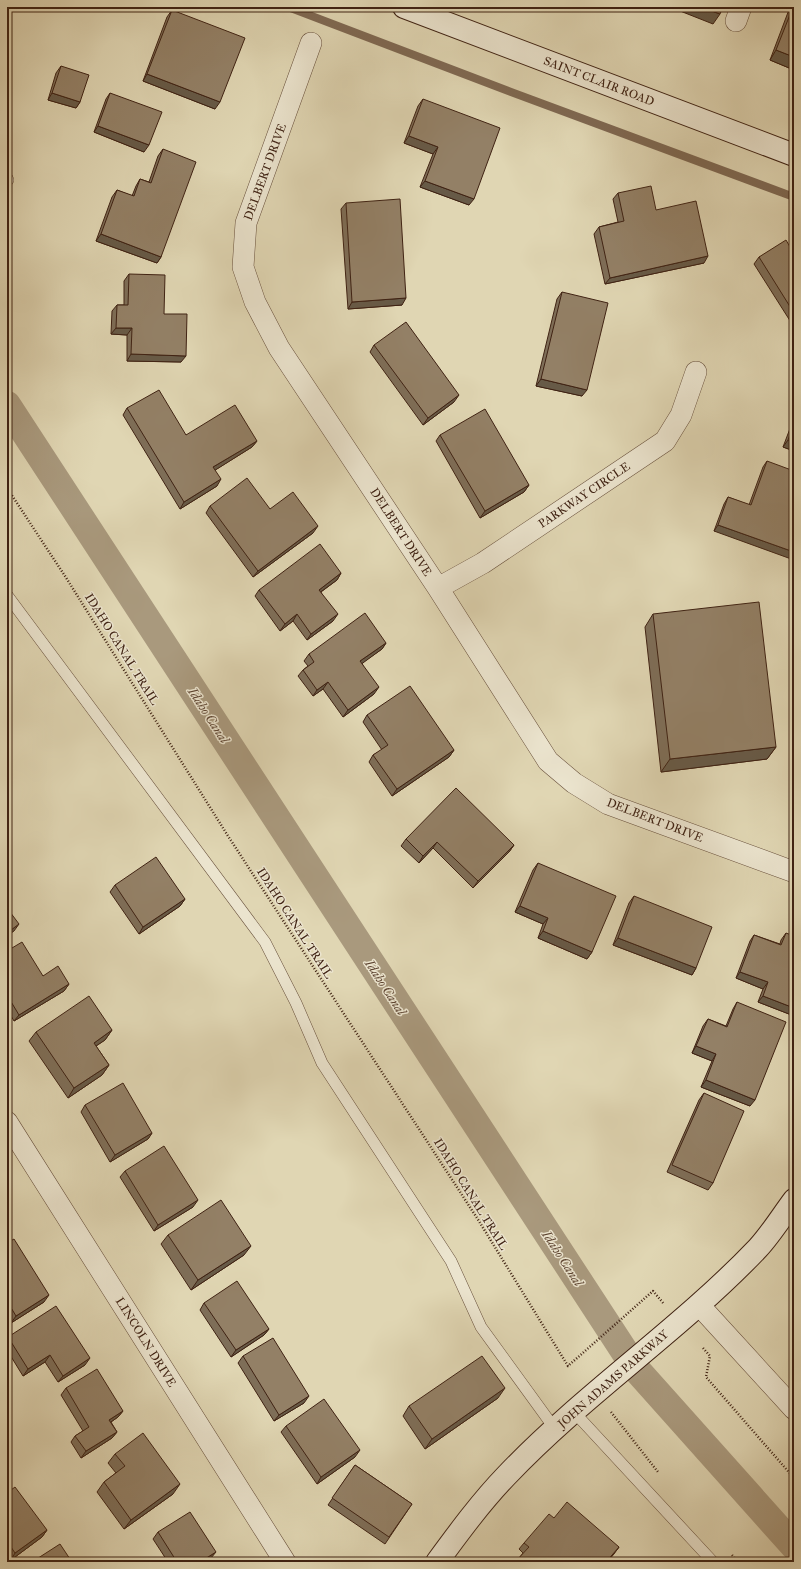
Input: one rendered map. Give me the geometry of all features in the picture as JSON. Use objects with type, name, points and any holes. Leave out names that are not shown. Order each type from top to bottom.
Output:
[{"type":"street","name":"SAINT CLAIR ROAD","points":[[404,7],[794,155]]},
{"type":"street","name":"DELBERT DRIVE","points":[[311,43],[246,223],[243,267],[255,302],[280,348],[438,588],[548,761],[574,783],[608,804],[794,872]]},
{"type":"street","name":"PARKWAY CIRCLE","points":[[438,588],[483,563],[665,441],[681,415],[696,372]]},
{"type":"street","name":"LINCOLN DRIVE","points":[[7,1122],[285,1562]]},
{"type":"street","name":"JOHN ADAMS PARKWAY","points":[[437,1562],[474,1513],[507,1475],[574,1412],[699,1305],[759,1247],[794,1200]]},
{"type":"street","points":[[699,1305],[794,1409]]},
{"type":"lane","points":[[7,596],[265,942],[296,1003],[322,1063],[451,1261],[481,1327],[555,1429]]},
{"type":"lane","points":[[574,1412],[713,1562]]},
{"type":"path","name":"IDAHO CANAL TRAIL","points":[[7,488],[65,576],[228,836],[477,1218],[568,1366],[637,1304],[653,1291],[656,1294]]},
{"type":"path","points":[[710,1356],[706,1377],[794,1478]]},
{"type":"path","points":[[599,1390],[659,1472]]},
{"type":"path","points":[[728,1551],[738,1562]]},
{"type":"building","points":[[701,7],[723,7],[720,14]]},
{"type":"building","points":[[794,7],[794,57],[776,50]]},
{"type":"building","points":[[172,10],[245,38],[220,102],[147,74]]},
{"type":"building","points":[[61,66],[89,75],[80,102],[52,93]]},
{"type":"building","points":[[110,93],[162,112],[149,145],[98,126]]},
{"type":"building","points":[[423,99],[500,128],[474,199],[425,181],[438,147],[409,136]]},
{"type":"building","points":[[163,149],[196,162],[161,257],[101,234],[117,190],[134,196],[140,179],[151,183]]},
{"type":"building","points":[[651,186],[656,210],[696,201],[708,256],[610,278],[599,227],[624,221],[618,193]]},
{"type":"building","points":[[400,199],[406,298],[352,302],[346,203]]},
{"type":"building","points":[[786,240],[793,252],[794,251],[794,313],[759,257]]},
{"type":"building","points":[[129,274],[165,275],[164,314],[187,314],[186,356],[131,354],[132,328],[116,328],[117,305],[128,305]]},
{"type":"building","points":[[562,292],[608,303],[587,390],[541,379]]},
{"type":"building","points":[[406,322],[459,395],[428,418],[374,345]]},
{"type":"building","points":[[159,390],[186,435],[235,405],[257,441],[213,467],[221,479],[184,502],[127,408]]},
{"type":"building","points":[[485,409],[529,485],[485,511],[440,435]]},
{"type":"building","points":[[794,424],[794,443],[788,440]]},
{"type":"building","points":[[767,461],[794,471],[794,517],[792,523],[794,523],[794,552],[718,525],[728,497],[751,505]]},
{"type":"building","points":[[247,478],[270,509],[293,492],[318,526],[258,571],[210,506]]},
{"type":"building","points":[[320,544],[341,573],[319,590],[338,614],[311,634],[297,614],[285,624],[259,590]]},
{"type":"building","points":[[759,602],[776,747],[670,759],[653,614]]},
{"type":"building","points":[[365,613],[386,643],[360,661],[379,687],[348,710],[328,682],[317,690],[303,670],[314,662],[309,654]]},
{"type":"building","points":[[410,686],[454,750],[397,789],[373,755],[388,745],[367,715]]},
{"type":"building","points":[[456,788],[514,845],[478,881],[437,842],[423,856],[406,839]]},
{"type":"building","points":[[156,857],[185,899],[143,927],[115,885]]},
{"type":"building","points":[[538,863],[616,896],[592,952],[543,931],[548,918],[520,906]]},
{"type":"building","points":[[634,896],[712,927],[696,968],[618,938]]},
{"type":"building","points":[[7,908],[19,924],[7,933]]},
{"type":"building","points":[[786,933],[794,936],[794,1008],[763,996],[768,982],[740,972],[754,935],[781,945]]},
{"type":"building","points":[[22,942],[43,976],[58,966],[69,984],[19,1015],[7,995],[7,951]]},
{"type":"building","points":[[89,996],[112,1030],[94,1043],[109,1065],[74,1088],[36,1032]]},
{"type":"building","points":[[737,1002],[786,1022],[755,1100],[706,1080],[716,1054],[696,1046],[708,1019],[727,1027]]},
{"type":"building","points":[[123,1083],[152,1133],[115,1155],[85,1105]]},
{"type":"building","points":[[704,1093],[744,1111],[713,1183],[672,1165]]},
{"type":"building","points":[[164,1146],[198,1200],[158,1225],[125,1171]]},
{"type":"building","points":[[221,1200],[251,1246],[198,1280],[168,1235]]},
{"type":"building","points":[[14,1239],[49,1295],[16,1316],[7,1301],[7,1243]]},
{"type":"building","points":[[237,1281],[269,1329],[236,1350],[204,1303]]},
{"type":"building","points":[[56,1306],[90,1358],[63,1376],[50,1355],[28,1369],[8,1337]]},
{"type":"building","points":[[273,1338],[309,1396],[279,1415],[243,1356]]},
{"type":"building","points":[[482,1356],[505,1388],[432,1439],[409,1406]]},
{"type":"building","points":[[97,1369],[123,1411],[109,1420],[117,1432],[86,1451],[75,1436],[89,1427],[66,1388]]},
{"type":"building","points":[[324,1399],[360,1450],[321,1477],[286,1426]]},
{"type":"building","points":[[143,1433],[180,1484],[131,1520],[104,1482],[125,1466],[115,1454]]},
{"type":"building","points":[[355,1465],[412,1504],[389,1537],[332,1498]]},
{"type":"building","points":[[15,1487],[47,1530],[15,1553],[7,1541],[7,1493]]},
{"type":"building","points":[[567,1502],[619,1547],[606,1562],[517,1562],[516,1561],[529,1547],[524,1543],[549,1514],[554,1518]]},
{"type":"building","points":[[190,1512],[216,1552],[200,1562],[177,1562],[158,1532]]},
{"type":"building","points":[[60,1544],[72,1562],[32,1562]]},
{"type":"waterway","points":[[288,7],[794,197]]},
{"type":"waterway","name":"Idaho Canal","points":[[7,405],[636,1369],[794,1546]]}]
